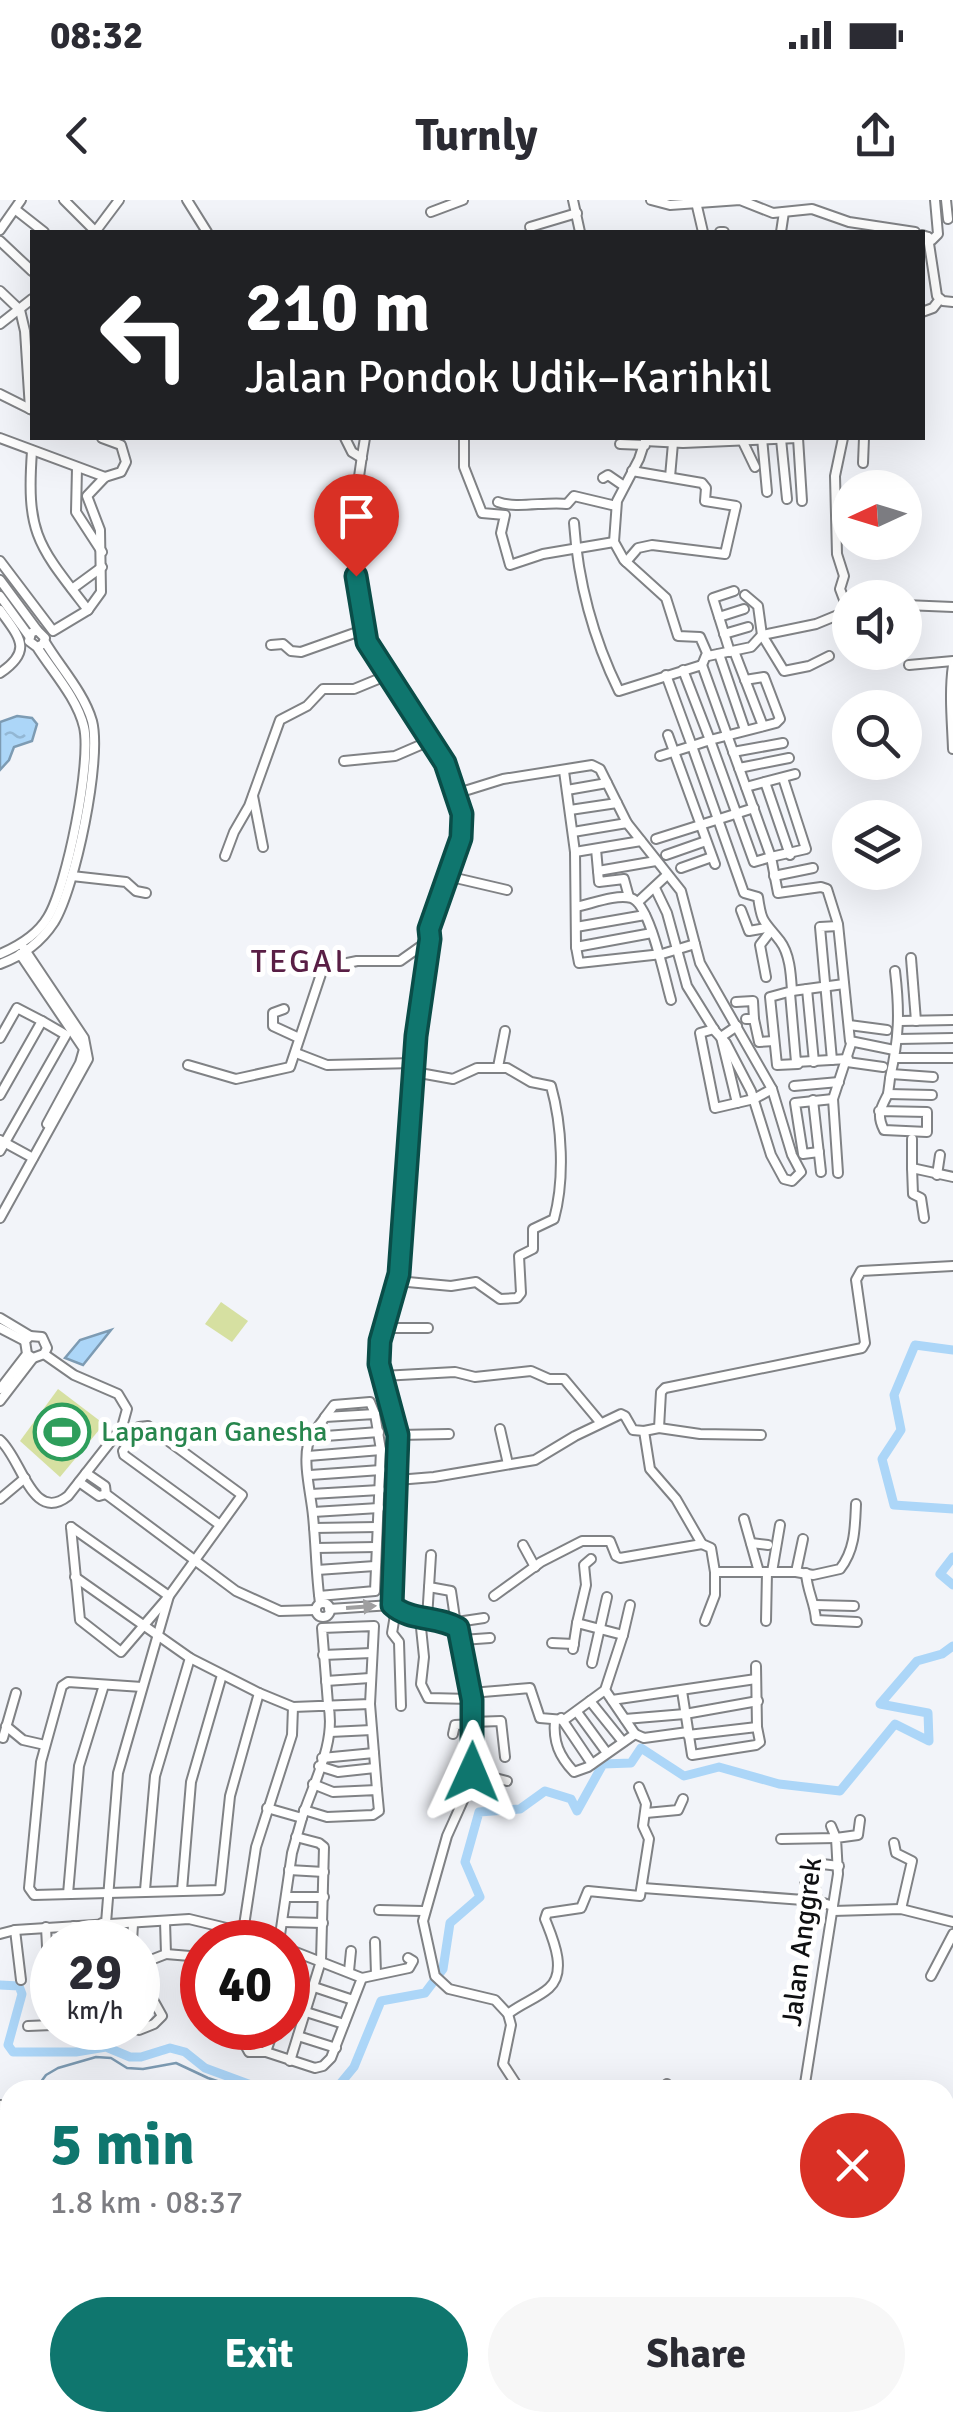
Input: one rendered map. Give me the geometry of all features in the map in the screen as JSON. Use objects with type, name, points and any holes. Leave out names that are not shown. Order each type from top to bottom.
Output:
[{"type":"street","points":[[0,230],[21,200]]},
{"type":"street","points":[[64,200],[93,230]]},
{"type":"street","points":[[96,230],[117,200]]},
{"type":"street","points":[[187,200],[206,230]]},
{"type":"street","points":[[430,212],[463,200]]},
{"type":"street","points":[[650,200],[670,206],[729,200],[756,202],[767,212],[812,209],[846,220],[904,230]]},
{"type":"street","points":[[925,236],[932,240],[936,237],[936,200]]},
{"type":"street","points":[[937,222],[950,218],[946,200]]},
{"type":"street","points":[[575,201],[580,230]]},
{"type":"street","points":[[696,202],[703,230]]},
{"type":"street","points":[[16,210],[41,230]]},
{"type":"street","points":[[781,230],[784,212]]},
{"type":"street","points":[[530,228],[577,214]]},
{"type":"street","points":[[843,230],[846,220]]},
{"type":"street","points":[[925,236],[934,288],[940,300]]},
{"type":"street","points":[[0,242],[30,269]]},
{"type":"street","points":[[0,292],[20,310],[30,397]]},
{"type":"street","points":[[940,300],[953,302]]},
{"type":"street","points":[[925,311],[940,300]]},
{"type":"street","points":[[0,324],[30,301]]},
{"type":"street","points":[[0,394],[30,409]]},
{"type":"street","points":[[0,438],[105,477]]},
{"type":"street","points":[[74,500],[87,498],[105,477],[121,472],[126,462],[123,447],[109,440]]},
{"type":"street","points":[[346,440],[352,452],[362,458]]},
{"type":"street","points":[[365,440],[355,550],[363,630],[372,651],[432,740],[458,793],[463,826],[432,915],[414,1068],[397,1281],[379,1351],[398,1435],[392,1634],[399,1642],[401,1706]]},
{"type":"street","points":[[460,440],[464,467],[482,513],[505,516],[501,534],[509,564],[614,542]]},
{"type":"street","points":[[620,444],[741,440],[755,467]]},
{"type":"street","points":[[762,440],[767,492]]},
{"type":"street","points":[[781,440],[786,499]]},
{"type":"street","points":[[798,440],[802,501]]},
{"type":"street","points":[[843,440],[835,476],[837,554],[843,580]]},
{"type":"street","points":[[863,463],[864,440]]},
{"type":"street","points":[[645,441],[616,506],[614,542],[626,562],[666,598],[678,636],[700,637],[708,656]]},
{"type":"street","points":[[670,477],[674,443]]},
{"type":"street","points":[[32,451],[32,522],[44,550],[88,610]]},
{"type":"street","points":[[76,468],[74,500],[78,519],[102,552]]},
{"type":"street","points":[[626,562],[638,548],[652,545],[723,554],[736,504],[707,502],[705,485],[632,471]]},
{"type":"street","points":[[603,478],[606,475],[624,486]]},
{"type":"street","points":[[498,502],[568,504],[574,496],[616,506]]},
{"type":"street","points":[[0,561],[50,630],[57,631],[88,610],[101,592],[102,552],[100,530],[87,498]]},
{"type":"street","points":[[574,523],[575,550],[595,634],[619,691],[702,665],[708,656],[751,648],[762,635],[832,617]]},
{"type":"street","points":[[72,590],[102,567]]},
{"type":"street","points":[[640,574],[652,570]]},
{"type":"street","points":[[0,580],[78,709],[86,734],[86,758],[58,897],[48,918],[22,950],[0,954]]},
{"type":"street","points":[[734,592],[713,598],[762,726]]},
{"type":"street","points":[[745,595],[758,606],[762,635],[784,671],[809,666],[829,656]]},
{"type":"street","points":[[0,596],[87,708],[95,760],[65,901],[41,939],[0,964]]},
{"type":"street","points":[[922,605],[953,607]]},
{"type":"street","points":[[719,616],[744,609]]},
{"type":"street","points":[[0,610],[21,647],[15,662],[0,673]]},
{"type":"street","points":[[724,634],[748,627]]},
{"type":"street","points":[[271,645],[283,644],[290,651],[301,652],[363,630]]},
{"type":"street","points":[[21,647],[36,640]]},
{"type":"street","points":[[719,654],[745,730]]},
{"type":"street","points":[[922,664],[953,663],[949,690],[953,749]]},
{"type":"street","points":[[702,665],[754,808],[778,893]]},
{"type":"street","points":[[683,670],[754,862]]},
{"type":"street","points":[[225,856],[253,796],[280,720],[307,706],[323,689],[354,689],[388,675]]},
{"type":"street","points":[[666,675],[744,893],[758,896],[827,888],[838,926],[851,1044],[833,1099],[838,1173]]},
{"type":"street","points":[[660,756],[727,734],[776,724],[780,719],[764,676],[745,680]]},
{"type":"street","points":[[668,735],[713,860],[680,868]]},
{"type":"street","points":[[344,762],[395,756],[432,740]]},
{"type":"street","points":[[734,752],[783,743]]},
{"type":"street","points":[[738,768],[789,758]]},
{"type":"street","points":[[458,793],[503,779],[596,765],[628,823],[682,891],[700,964],[772,1089],[801,1172],[792,1181],[784,1179],[771,1155],[754,1099],[721,1037],[687,986],[668,913],[654,888]]},
{"type":"street","points":[[564,771],[575,852],[576,947],[581,964],[658,954],[695,944]]},
{"type":"street","points":[[746,786],[795,774]]},
{"type":"street","points":[[735,868],[806,849],[782,778]]},
{"type":"street","points":[[765,782],[790,855]]},
{"type":"street","points":[[567,790],[607,784]]},
{"type":"street","points":[[789,796],[802,791]]},
{"type":"street","points":[[253,796],[263,846]]},
{"type":"street","points":[[570,810],[617,803]]},
{"type":"street","points":[[656,839],[754,808]]},
{"type":"street","points":[[794,812],[807,808]]},
{"type":"street","points":[[573,832],[628,823]]},
{"type":"street","points":[[666,855],[706,840]]},
{"type":"street","points":[[575,852],[641,841]]},
{"type":"street","points":[[596,848],[599,882],[624,879],[646,915],[671,1000]]},
{"type":"street","points":[[598,871],[656,861]]},
{"type":"street","points":[[774,876],[813,868]]},
{"type":"street","points":[[576,907],[633,899],[668,875]]},
{"type":"street","points":[[72,876],[126,882],[136,892],[146,893]]},
{"type":"street","points":[[447,876],[507,890]]},
{"type":"street","points":[[758,896],[768,930],[782,944],[790,969],[798,1064]]},
{"type":"street","points":[[741,910],[749,930],[768,930]]},
{"type":"street","points":[[576,927],[646,915]]},
{"type":"street","points":[[832,1060],[820,927],[838,926]]},
{"type":"street","points":[[766,977],[760,945],[768,930]]},
{"type":"street","points":[[576,947],[652,934]]},
{"type":"street","points":[[188,1065],[241,1078],[285,1070],[292,1065],[325,966],[362,960],[400,962],[430,939]]},
{"type":"street","points":[[0,1215],[84,1055],[81,1042],[22,950]]},
{"type":"street","points":[[911,958],[916,1021]]},
{"type":"street","points":[[879,1112],[926,1112],[927,1132],[884,1130],[879,1112],[888,1094],[898,1040],[895,971]]},
{"type":"street","points":[[844,984],[770,997],[777,1065],[847,1060],[883,1067]]},
{"type":"street","points":[[807,989],[814,1062]]},
{"type":"street","points":[[736,1002],[753,1001],[750,1019],[758,1042],[774,1040]]},
{"type":"street","points":[[0,1038],[17,1008],[64,1033],[65,1038],[2,1144],[31,1157]]},
{"type":"street","points":[[284,1009],[273,1013],[273,1026],[299,1038]]},
{"type":"street","points":[[900,1021],[953,1020]]},
{"type":"street","points":[[0,1095],[42,1021]]},
{"type":"street","points":[[849,1025],[887,1030]]},
{"type":"street","points":[[721,1037],[736,1026]]},
{"type":"street","points":[[714,1030],[700,1033],[715,1108],[754,1099],[772,1089]]},
{"type":"street","points":[[498,1067],[505,1031]]},
{"type":"street","points":[[721,1037],[736,1103]]},
{"type":"street","points":[[898,1040],[953,1038]]},
{"type":"street","points":[[851,1044],[895,1054],[953,1058]]},
{"type":"street","points":[[296,1053],[327,1065],[414,1068],[453,1079],[477,1068],[498,1067],[512,1070],[530,1082],[551,1086],[558,1133],[555,1216],[546,1225],[533,1228],[533,1249],[519,1256],[520,1296],[500,1299],[476,1282],[451,1286],[397,1281]]},
{"type":"street","points":[[891,1074],[933,1077]]},
{"type":"street","points":[[794,1086],[839,1082]]},
{"type":"street","points":[[888,1094],[932,1095]]},
{"type":"street","points":[[819,1152],[802,1154],[794,1104],[833,1099]]},
{"type":"street","points":[[813,1100],[821,1172]]},
{"type":"street","points":[[912,1139],[913,1194],[920,1198],[924,1218]]},
{"type":"street","points":[[937,1175],[940,1155]]},
{"type":"street","points":[[912,1168],[953,1177]]},
{"type":"street","points":[[658,1428],[664,1388],[854,1351],[865,1343],[856,1280],[861,1271],[953,1266]]},
{"type":"street","points":[[0,1318],[28,1339],[30,1356],[0,1401]]},
{"type":"street","points":[[0,1328],[28,1339],[42,1337],[46,1342],[44,1354]]},
{"type":"street","points":[[382,1328],[428,1328]]},
{"type":"street","points":[[815,1344],[817,1359]]},
{"type":"street","points":[[0,1388],[30,1356],[44,1354],[74,1375],[118,1394],[126,1404],[125,1422],[64,1500],[52,1503],[36,1497],[16,1457],[0,1440]]},
{"type":"street","points":[[382,1376],[455,1372],[474,1377],[535,1371],[545,1378],[564,1379],[600,1422]]},
{"type":"street","points":[[86,1473],[104,1486],[106,1494],[230,1587],[285,1612],[319,1606],[374,1592],[381,1450],[370,1402],[334,1405],[312,1436],[308,1456],[319,1606],[330,1732],[296,1837],[282,1920]]},
{"type":"street","points":[[398,1480],[543,1457],[600,1422],[621,1414],[635,1431],[658,1428],[700,1434],[761,1435]]},
{"type":"street","points":[[168,1596],[71,1527],[80,1620],[121,1652],[146,1625],[168,1596],[242,1495],[148,1426],[139,1428],[122,1454],[220,1525]]},
{"type":"street","points":[[500,1429],[508,1464]]},
{"type":"street","points":[[644,1431],[650,1469],[676,1499],[702,1544]]},
{"type":"street","points":[[312,1436],[379,1432]]},
{"type":"street","points":[[398,1435],[449,1434]]},
{"type":"street","points":[[308,1456],[381,1450]]},
{"type":"street","points":[[310,1475],[381,1470]]},
{"type":"street","points":[[0,1499],[25,1478]]},
{"type":"street","points":[[79,1482],[99,1496],[106,1494]]},
{"type":"street","points":[[311,1494],[380,1490]]},
{"type":"street","points":[[715,1572],[817,1575],[841,1568],[854,1537],[856,1504]]},
{"type":"street","points":[[313,1512],[379,1508]]},
{"type":"street","points":[[744,1519],[766,1572]]},
{"type":"street","points":[[766,1621],[766,1572],[780,1525]]},
{"type":"street","points":[[314,1528],[377,1527]]},
{"type":"street","points":[[803,1539],[801,1572],[815,1605],[816,1620],[858,1622]]},
{"type":"street","points":[[494,1596],[535,1567],[589,1540],[610,1540],[620,1558],[702,1544],[711,1548],[715,1572],[715,1594],[705,1621]]},
{"type":"street","points":[[751,1543],[768,1544]]},
{"type":"street","points":[[523,1545],[535,1567]]},
{"type":"street","points":[[316,1548],[376,1547]]},
{"type":"street","points":[[431,1555],[421,1684],[428,1698],[518,1682],[534,1684],[542,1712],[560,1719],[592,1764]]},
{"type":"street","points":[[552,1644],[574,1646],[586,1585],[584,1565],[591,1559]]},
{"type":"street","points":[[317,1570],[375,1566]]},
{"type":"street","points":[[75,1577],[190,1658],[259,1694],[293,1707],[370,1704]]},
{"type":"street","points":[[501,1579],[505,1589]]},
{"type":"street","points":[[429,1587],[451,1591],[471,1693],[472,1772],[423,1911],[435,1976],[446,1988],[490,1998],[508,2014],[511,2025],[503,2064],[513,2080]]},
{"type":"street","points":[[104,1920],[118,1773],[168,1596]]},
{"type":"street","points":[[592,1662],[607,1596]]},
{"type":"street","points":[[560,1719],[604,1690],[630,1605]]},
{"type":"street","points":[[815,1605],[854,1606]]},
{"type":"street","points":[[319,1606],[394,1607],[457,1624],[484,1618]]},
{"type":"street","points":[[578,1623],[623,1635]]},
{"type":"street","points":[[267,1808],[327,1817],[379,1811],[370,1704],[373,1625],[322,1628]]},
{"type":"street","points":[[462,1640],[490,1638]]},
{"type":"street","points":[[323,1655],[372,1653]]},
{"type":"street","points":[[145,1890],[155,1776],[190,1658]]},
{"type":"street","points":[[682,1691],[690,1752],[694,1756],[759,1744],[756,1666]]},
{"type":"street","points":[[182,1890],[191,1782],[222,1675]]},
{"type":"street","points":[[326,1681],[370,1678]]},
{"type":"street","points":[[612,1700],[756,1679]]},
{"type":"street","points":[[142,1687],[68,1682],[62,1686],[44,1746],[29,1888],[34,1896],[216,1891],[222,1886],[230,1796],[259,1694]]},
{"type":"street","points":[[68,1894],[79,1766],[104,1685]]},
{"type":"street","points":[[604,1690],[635,1734],[644,1738],[757,1727]]},
{"type":"street","points":[[3,1738],[16,1694]]},
{"type":"street","points":[[590,1701],[622,1742]]},
{"type":"street","points":[[625,1719],[685,1714],[758,1701]]},
{"type":"street","points":[[247,1920],[256,1848],[292,1734],[293,1707]]},
{"type":"street","points":[[576,1712],[607,1754]]},
{"type":"street","points":[[560,1719],[555,1743],[571,1769],[578,1772],[635,1734]]},
{"type":"street","points":[[453,1734],[454,1725],[502,1721],[504,1757]]},
{"type":"street","points":[[6,1726],[23,1740],[44,1746]]},
{"type":"street","points":[[330,1732],[372,1730]]},
{"type":"street","points":[[321,1762],[374,1753]]},
{"type":"street","points":[[321,1762],[338,1772],[375,1768]]},
{"type":"street","points":[[472,1772],[507,1781]]},
{"type":"street","points":[[313,1784],[336,1792],[377,1790]]},
{"type":"street","points":[[508,2014],[548,1989],[554,1981],[556,1952],[545,1919],[547,1913],[581,1908],[588,1892],[638,1897],[643,1888],[649,1842],[640,1787]]},
{"type":"street","points":[[646,1814],[678,1810],[683,1799]]},
{"type":"street","name":"Jalan Anggrek","points":[[806,2080],[833,1908],[838,1866],[836,1838],[858,1836],[860,1820]]},
{"type":"street","points":[[781,1839],[836,1838],[830,1826]]},
{"type":"street","points":[[296,1837],[322,1844],[321,1961],[310,2000]]},
{"type":"street","points":[[894,1843],[896,1853],[912,1861],[901,1909]]},
{"type":"street","points":[[822,1864],[838,1866]]},
{"type":"street","points":[[290,1870],[324,1872]]},
{"type":"street","points":[[805,1884],[816,1887],[817,1901]]},
{"type":"street","points":[[643,1888],[817,1901],[833,1908],[901,1909],[953,1922]]},
{"type":"street","points":[[286,1897],[324,1897]]},
{"type":"street","points":[[379,1910],[423,1911]]},
{"type":"street","points":[[160,1921],[180,1921]]},
{"type":"street","points":[[165,1921],[166,1954]]},
{"type":"street","points":[[310,1923],[323,1923]]},
{"type":"street","points":[[0,1934],[30,1929]]},
{"type":"street","points":[[15,1930],[20,1980]]},
{"type":"street","points":[[931,1976],[953,1934]]},
{"type":"street","points":[[375,1942],[376,1974]]},
{"type":"street","points":[[348,1972],[351,1950]]},
{"type":"street","points":[[160,1956],[180,1955]]},
{"type":"street","points":[[310,1958],[362,1978],[400,1970]]},
{"type":"street","points":[[247,2050],[319,2068],[332,2058],[362,1978]]},
{"type":"street","points":[[314,1987],[354,2000]]},
{"type":"street","points":[[310,2013],[344,2024]]},
{"type":"street","points":[[310,2040],[336,2048]]},
{"type":"street","points":[[290,2061],[294,2050]]},
{"type":"green space","points":[[221,1302],[248,1321],[232,1342],[205,1324]]},
{"type":"green space","name":"Lapangan Ganesha","points":[[58,1389],[104,1424],[60,1477],[20,1441]]},
{"type":"water","points":[[17,716],[32,718],[37,724],[32,741],[14,747],[0,770],[0,722]]},
{"type":"water","points":[[111,1330],[83,1365],[65,1358],[80,1340]]},
{"type":"waterway","points":[[953,1350],[915,1345],[894,1395],[901,1430],[882,1459],[894,1505],[953,1509]]},
{"type":"waterway","points":[[953,1557],[940,1574],[953,1585]]},
{"type":"waterway","points":[[343,2080],[354,2067],[381,2001],[425,1993],[443,1969],[450,1923],[480,1897],[465,1862],[479,1812],[520,1809],[545,1791],[571,1799],[577,1811],[603,1764],[631,1763],[641,1748],[684,1776],[719,1767],[779,1784],[840,1791],[895,1724],[929,1741],[928,1713],[880,1704],[917,1661],[942,1654],[953,1646]]},
{"type":"waterway","points":[[0,1985],[19,1986],[22,1994],[8,2045],[13,2052],[76,2052],[106,2047],[130,2057],[141,2057],[170,2048],[185,2052],[205,2068],[238,2080]]},
{"type":"waterway","points":[[42,2080],[58,2068],[96,2057],[111,2058],[127,2068],[176,2063],[214,2080]]},
{"type":"place","name":"Lapangan Ganesha","points":[[62,1432]]},
{"type":"district","name":"TEGAL","points":[[302,961]]},
{"type":"route","points":[[356,576],[367,642],[445,763],[462,814],[461,838],[429,929],[416,1036],[399,1274],[382,1328],[379,1364],[398,1435],[392,1605],[400,1612],[458,1628],[472,1700],[472,1772]]}]
